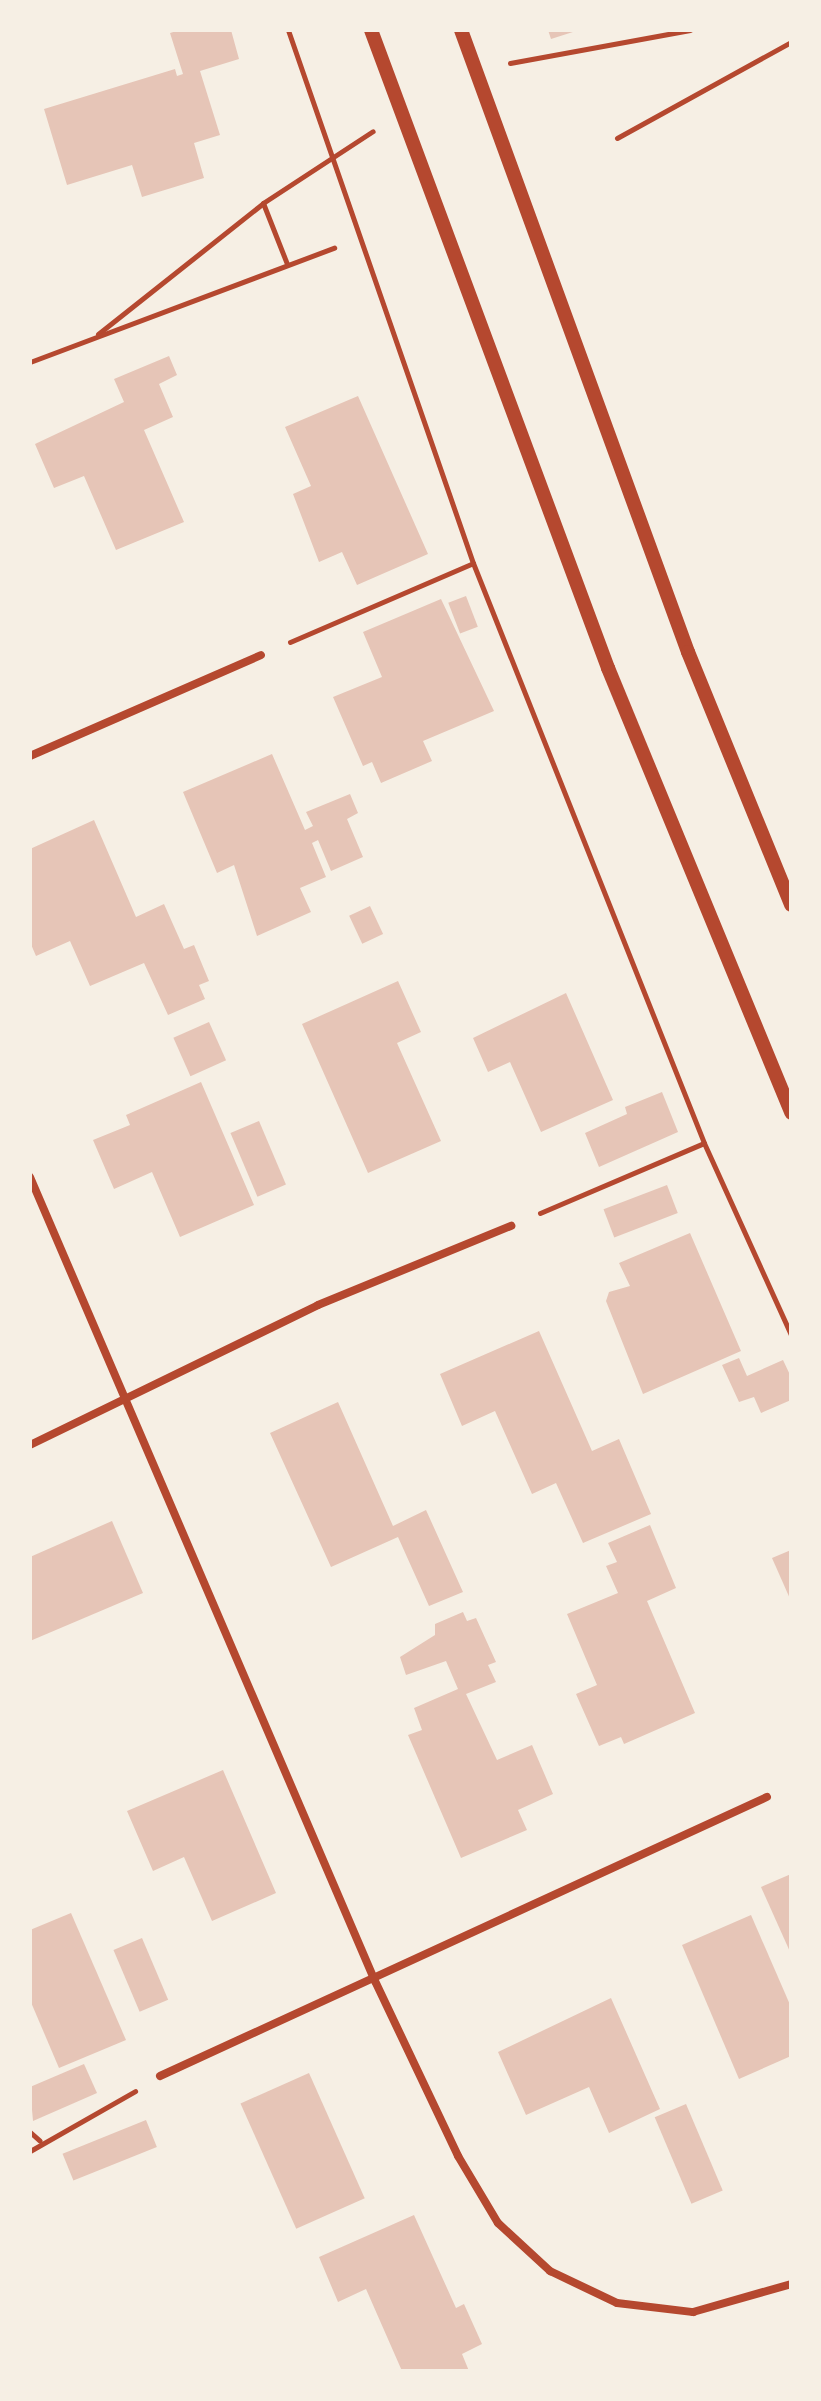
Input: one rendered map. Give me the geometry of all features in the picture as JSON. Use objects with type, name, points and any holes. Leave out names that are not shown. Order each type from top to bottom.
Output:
[{"type":"street","points":[[371,30],[608,668],[791,1113]]},
{"type":"street","points":[[461,30],[688,652],[791,905]]},
{"type":"street","points":[[30,756],[261,655]]},
{"type":"street","points":[[30,1177],[375,1981],[458,2156],[498,2223],[550,2271],[617,2303],[693,2312],[791,2284]]},
{"type":"street","points":[[30,1445],[126,1402],[318,1305],[511,1226]]},
{"type":"street","points":[[160,2076],[375,1981],[576,1880],[767,1797]]},
{"type":"path","points":[[288,30],[328,157],[473,563],[704,1143],[791,1335]]},
{"type":"path","points":[[475,73],[544,53],[690,30]]},
{"type":"path","points":[[617,138],[791,42]]},
{"type":"path","points":[[98,334],[263,203],[328,157],[361,135],[403,120]]},
{"type":"path","points":[[263,203],[287,264]]},
{"type":"path","points":[[30,362],[334,248]]},
{"type":"path","points":[[261,655],[473,563]]},
{"type":"path","points":[[511,1226],[704,1143]]},
{"type":"path","points":[[30,2151],[40,2141],[160,2076]]},
{"type":"path","points":[[30,2132],[40,2141]]},
{"type":"building","points":[[180,30],[231,30],[239,59],[200,71],[220,135],[194,143],[204,178],[142,197],[132,165],[67,185],[44,109],[175,69],[177,76],[183,74],[170,33]]},
{"type":"building","points":[[548,30],[576,30],[576,31],[551,39]]},
{"type":"building","points":[[169,356],[177,375],[159,384],[173,417],[144,430],[184,522],[116,550],[84,476],[54,488],[35,444],[124,402],[114,379]]},
{"type":"building","points":[[358,396],[428,554],[357,585],[342,552],[319,562],[293,494],[311,486],[285,427]]},
{"type":"building","points":[[466,596],[478,627],[460,634],[448,603]]},
{"type":"building","points":[[441,599],[494,711],[423,741],[432,761],[381,783],[372,762],[363,766],[333,697],[382,677],[363,632]]},
{"type":"building","points":[[272,754],[305,830],[313,826],[306,812],[350,794],[358,813],[347,819],[363,857],[331,871],[318,840],[312,843],[326,877],[300,888],[311,912],[257,936],[234,865],[217,873],[183,792]]},
{"type":"building","points":[[94,820],[136,917],[164,904],[184,949],[194,945],[209,981],[199,985],[205,999],[168,1015],[144,963],[90,986],[70,941],[36,956],[30,942],[30,849]]},
{"type":"building","points":[[370,906],[383,934],[362,944],[349,916]]},
{"type":"building","points":[[398,981],[421,1032],[397,1043],[441,1141],[368,1173],[302,1024]]},
{"type":"building","points":[[566,993],[613,1100],[541,1132],[510,1062],[488,1072],[473,1038]]},
{"type":"building","points":[[209,1022],[226,1060],[190,1076],[173,1038]]},
{"type":"building","points":[[201,1082],[254,1205],[180,1237],[152,1172],[114,1189],[93,1140],[130,1125],[126,1115]]},
{"type":"building","points":[[662,1092],[678,1132],[599,1167],[585,1133],[627,1114],[625,1107]]},
{"type":"building","points":[[259,1121],[286,1185],[257,1197],[230,1133]]},
{"type":"building","points":[[667,1185],[678,1213],[614,1237],[604,1209]]},
{"type":"building","points":[[690,1233],[741,1351],[643,1394],[606,1301],[609,1292],[630,1286],[619,1263]]},
{"type":"building","points":[[539,1331],[592,1451],[619,1439],[651,1514],[583,1543],[556,1483],[532,1494],[495,1411],[462,1426],[440,1374]]},
{"type":"building","points":[[739,1358],[747,1376],[783,1360],[791,1377],[791,1400],[761,1413],[754,1397],[739,1402],[722,1365]]},
{"type":"building","points":[[338,1402],[393,1526],[426,1510],[463,1592],[429,1606],[398,1537],[331,1567],[270,1433]]},
{"type":"building","points":[[112,1521],[143,1593],[30,1641],[30,1557]]},
{"type":"building","points":[[650,1525],[676,1588],[647,1601],[695,1713],[624,1744],[621,1737],[599,1746],[576,1694],[597,1685],[567,1614],[618,1593],[606,1566],[617,1562],[608,1543]]},
{"type":"building","points":[[791,1550],[791,1601],[772,1558]]},
{"type":"building","points":[[463,1612],[467,1621],[476,1618],[496,1662],[488,1665],[496,1682],[466,1694],[497,1760],[532,1745],[553,1794],[518,1810],[527,1830],[461,1858],[408,1735],[422,1730],[414,1708],[458,1689],[446,1661],[406,1675],[400,1657],[435,1635],[435,1624]]},
{"type":"building","points":[[223,1770],[276,1893],[212,1921],[184,1857],[153,1871],[127,1811]]},
{"type":"building","points":[[791,1874],[791,1954],[761,1887]]},
{"type":"building","points":[[71,1913],[126,2040],[59,2068],[30,2000],[30,1930]]},
{"type":"building","points":[[751,1915],[791,2007],[791,2056],[739,2079],[682,1945]]},
{"type":"building","points":[[142,1938],[168,2000],[140,2012],[113,1950]]},
{"type":"building","points":[[611,1998],[660,2109],[609,2133],[589,2087],[526,2115],[498,2052]]},
{"type":"building","points":[[84,2064],[97,2093],[33,2121],[30,2087]]},
{"type":"building","points":[[309,2073],[365,2198],[296,2229],[240,2104]]},
{"type":"building","points":[[686,2104],[723,2191],[691,2204],[655,2117]]},
{"type":"building","points":[[146,2120],[157,2147],[73,2181],[63,2154]]},
{"type":"building","points":[[414,2215],[456,2308],[464,2304],[482,2344],[462,2354],[469,2371],[402,2371],[366,2289],[338,2302],[319,2257]]}]
